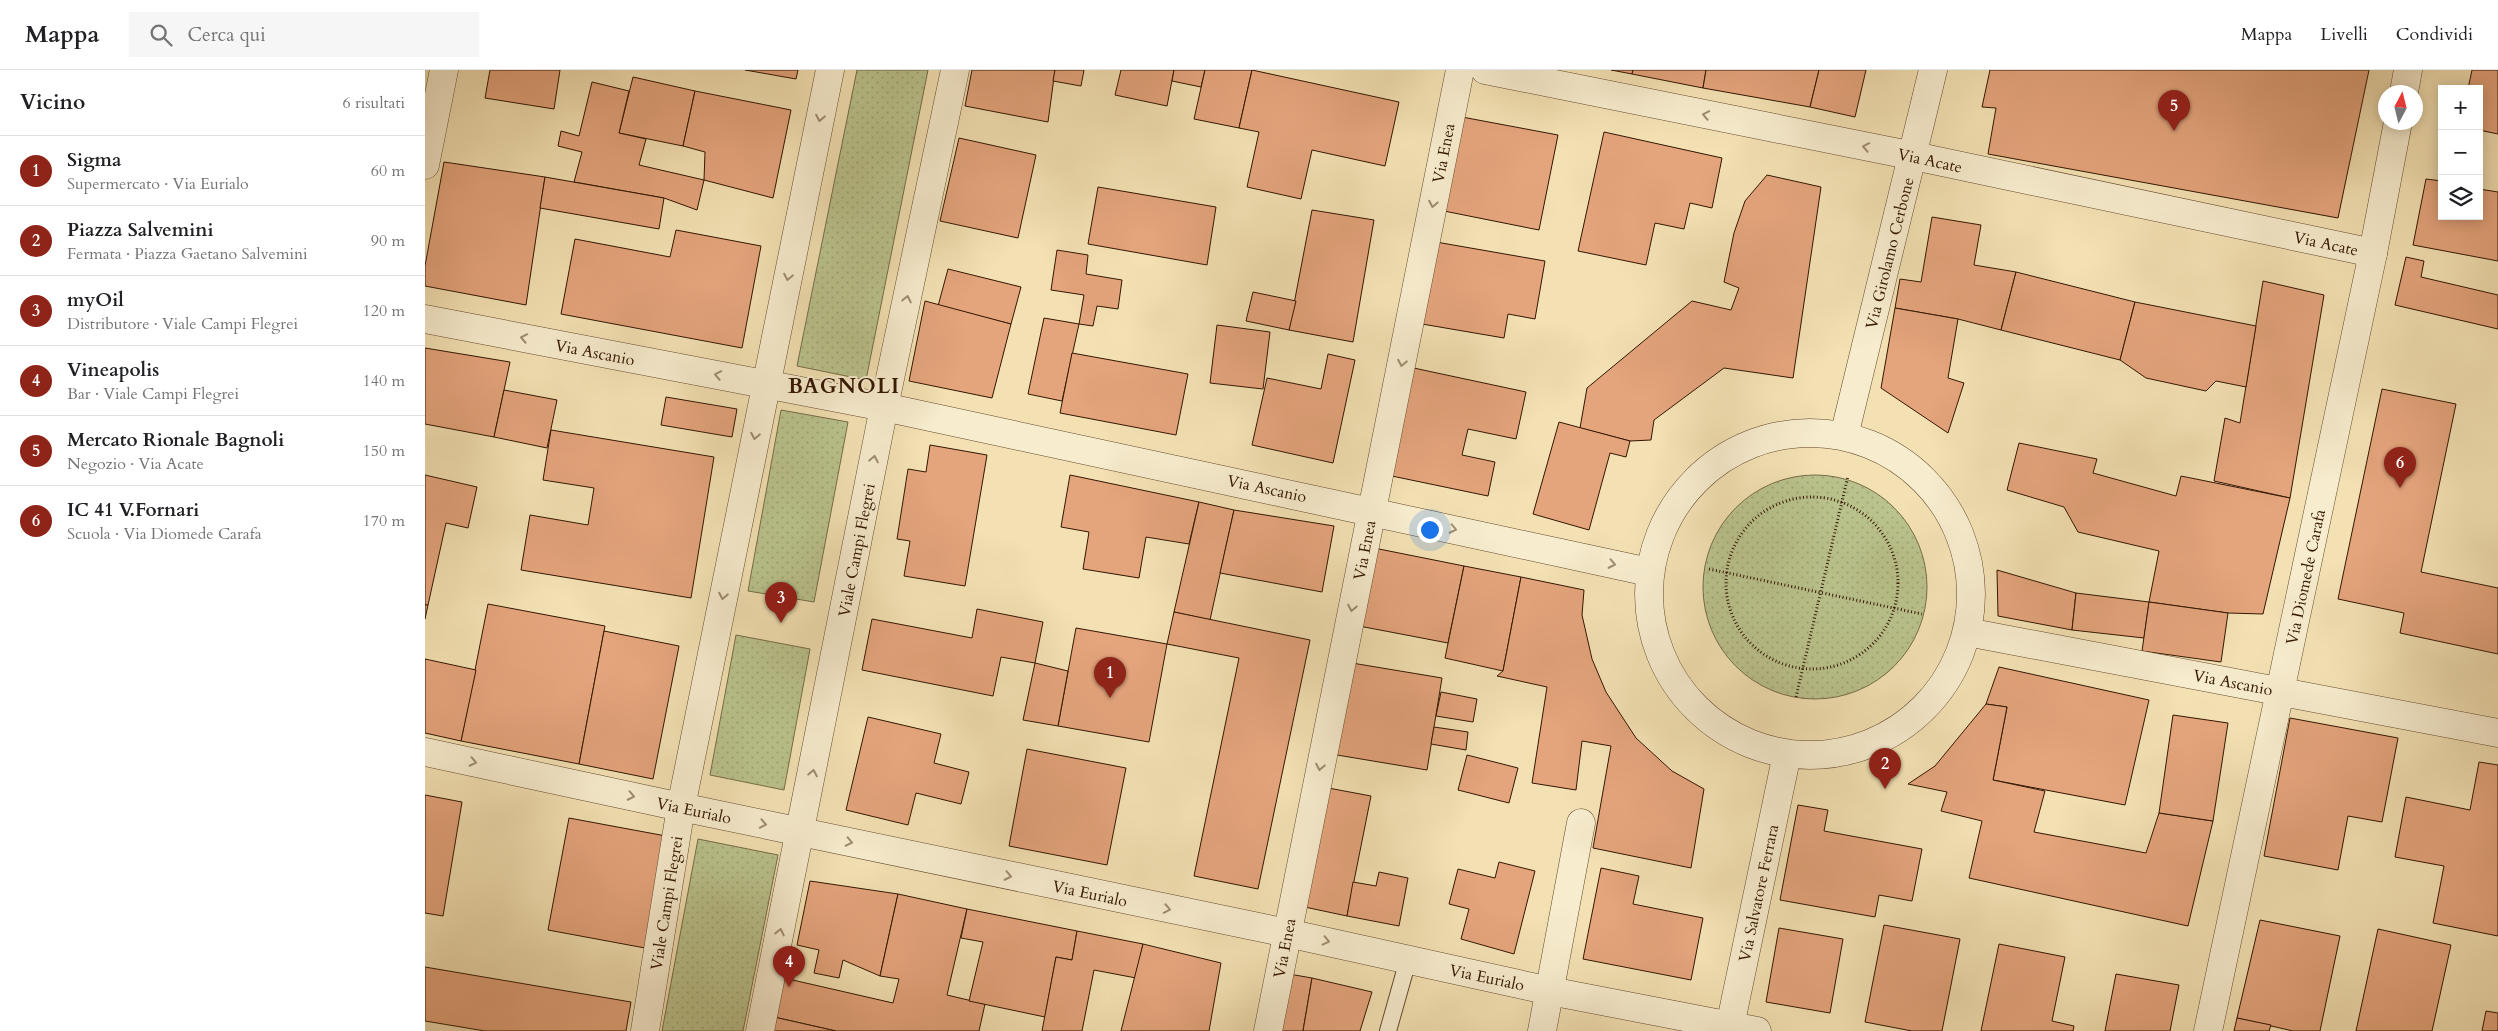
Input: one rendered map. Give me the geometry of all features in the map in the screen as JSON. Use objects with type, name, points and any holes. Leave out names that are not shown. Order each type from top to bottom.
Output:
[{"type":"street","points":[[425,165],[444,70]]},
{"type":"street","name":"Viale Campi Flegrei","points":[[645,1031],[681,808],[830,70]]},
{"type":"street","name":"Viale Campi Flegrei","points":[[760,1031],[884,407],[955,70]]},
{"type":"street","name":"Via Enea","points":[[1268,1031],[1460,70]]},
{"type":"street","name":"Via Acate","points":[[1485,70],[1914,156],[2373,253]]},
{"type":"street","name":"Via Girolamo Cerbone","points":[[1844,436],[1914,156],[1933,70]]},
{"type":"street","points":[[2405,85],[2408,70]]},
{"type":"street","name":"Via Diomede Carafa","points":[[2208,1031],[2373,253],[2396,130]]},
{"type":"street","name":"Via Ascanio","points":[[425,320],[884,407],[1649,572]]},
{"type":"street","points":[[1799,433],[1844,436],[1884,451],[1919,475],[1947,508],[1965,547],[1971,590],[1967,632],[1953,670],[1929,704],[1897,730],[1860,748],[1819,756],[1787,754],[1732,736],[1693,707],[1664,667],[1649,620],[1649,572],[1661,529],[1684,492],[1717,462],[1756,442],[1799,433]]},
{"type":"street","name":"Via Ascanio","points":[[1967,632],[2498,733]]},
{"type":"street","name":"Via Eurialo","points":[[425,752],[681,808],[1287,933],[1550,991],[1730,1028],[1757,1031]]},
{"type":"street","name":"Via Salvatore Ferrara","points":[[1730,1028],[1787,754]]},
{"type":"street","points":[[1541,1031],[1581,823]]},
{"type":"lane","points":[[1388,1031],[1408,960]]},
{"type":"path","points":[[1796,697],[1848,476]]},
{"type":"path","points":[[1816,497],[1842,502],[1865,515],[1883,533],[1895,556],[1899,582],[1895,608],[1882,635],[1861,656],[1833,668],[1803,670],[1777,663],[1753,648],[1736,627],[1726,601],[1725,573],[1732,548],[1746,526],[1766,510],[1790,499],[1816,497]]},
{"type":"path","points":[[1709,569],[1922,614]]},
{"type":"green space","points":[[857,70],[928,70],[866,380],[797,366]]},
{"type":"green space","points":[[781,410],[848,422],[814,602],[748,591]]},
{"type":"green space","points":[[1804,475],[1826,475],[1858,483],[1868,488],[1886,500],[1902,516],[1919,544],[1925,565],[1927,587],[1925,609],[1919,630],[1902,658],[1886,674],[1858,691],[1826,699],[1804,699],[1772,691],[1762,686],[1744,674],[1728,658],[1711,630],[1703,598],[1703,576],[1711,544],[1716,534],[1728,516],[1744,500],[1772,483]]},
{"type":"green space","points":[[736,635],[810,649],[784,790],[710,775]]},
{"type":"green space","points":[[698,839],[778,855],[743,1031],[662,1031]]},
{"type":"building","points":[[490,70],[560,70],[554,109],[485,98]]},
{"type":"building","points":[[745,70],[798,70],[796,79]]},
{"type":"building","points":[[972,70],[1055,70],[1048,122],[965,106]]},
{"type":"building","points":[[1055,70],[1084,70],[1081,86],[1053,81]]},
{"type":"building","points":[[1121,70],[1174,70],[1167,106],[1115,95]]},
{"type":"building","points":[[1174,70],[1205,70],[1201,87],[1172,81]]},
{"type":"building","points":[[1205,70],[1252,70],[1239,128],[1194,119]]},
{"type":"building","points":[[1252,70],[1399,102],[1385,166],[1312,150],[1301,199],[1247,187],[1259,132],[1239,128]]},
{"type":"building","points":[[1611,70],[1633,70],[1632,74]]},
{"type":"building","points":[[1633,70],[1706,70],[1703,88],[1632,74]]},
{"type":"building","points":[[1706,70],[1819,70],[1810,107],[1703,88]]},
{"type":"building","points":[[1819,70],[1866,70],[1855,117],[1810,107]]},
{"type":"building","points":[[1990,70],[2369,70],[2338,218],[1988,154],[1996,108],[1982,107]]},
{"type":"building","points":[[2472,70],[2498,70],[2498,134],[2483,131],[2483,85],[2469,85]]},
{"type":"building","points":[[633,77],[695,91],[683,146],[619,133]]},
{"type":"building","points":[[592,82],[629,91],[619,133],[646,139],[639,165],[704,180],[697,210],[664,198],[574,182],[582,152],[558,146],[561,131],[579,136]]},
{"type":"building","points":[[695,91],[791,110],[773,198],[704,180],[705,152],[683,146]]},
{"type":"building","points":[[1462,117],[1558,135],[1539,230],[1444,211]]},
{"type":"building","points":[[1604,132],[1722,158],[1712,208],[1690,203],[1684,229],[1655,223],[1646,265],[1578,251]]},
{"type":"building","points":[[959,138],[1036,155],[1018,238],[940,221]]},
{"type":"building","points":[[444,162],[545,177],[526,305],[425,286],[425,266]]},
{"type":"building","points":[[1767,175],[1821,187],[1793,378],[1724,368],[1654,420],[1651,440],[1630,441],[1580,428],[1587,388],[1692,301],[1731,310],[1739,288],[1724,282],[1734,233],[1745,201]]},
{"type":"building","points":[[545,177],[664,198],[659,229],[540,208]]},
{"type":"building","points":[[2426,179],[2438,180],[2438,220],[2483,220],[2483,190],[2498,192],[2498,261],[2413,245]]},
{"type":"building","points":[[1098,187],[1216,207],[1207,265],[1088,244]]},
{"type":"building","points":[[1312,210],[1374,220],[1353,342],[1289,330]]},
{"type":"building","points":[[1932,217],[1981,225],[1974,265],[2016,272],[2001,330],[1958,319],[1895,308],[1900,279],[1921,282]]},
{"type":"building","points":[[676,230],[761,246],[742,348],[561,314],[575,239],[670,257]]},
{"type":"building","points":[[1436,242],[1545,261],[1535,319],[1508,314],[1504,338],[1422,324]]},
{"type":"building","points":[[1057,250],[1088,255],[1086,274],[1122,280],[1118,309],[1097,306],[1093,326],[1079,324],[1084,295],[1051,290]]},
{"type":"building","points":[[2406,257],[2424,261],[2421,277],[2498,295],[2498,329],[2395,305]]},
{"type":"building","points":[[948,269],[1021,287],[1011,324],[938,306]]},
{"type":"building","points":[[2016,272],[2135,302],[2120,360],[2001,330]]},
{"type":"building","points":[[2263,281],[2324,295],[2290,498],[2214,481],[2225,418],[2240,423]]},
{"type":"building","points":[[1253,292],[1296,301],[1289,330],[1246,321]]},
{"type":"building","points":[[925,301],[1011,324],[992,398],[909,381]]},
{"type":"building","points":[[2135,302],[2256,326],[2246,387],[2216,381],[2206,391],[2146,378],[2120,360]]},
{"type":"building","points":[[1895,308],[1958,319],[1948,378],[1964,383],[1948,433],[1881,388]]},
{"type":"building","points":[[1044,318],[1079,324],[1062,401],[1028,394]]},
{"type":"building","points":[[1217,325],[1270,332],[1263,389],[1210,383]]},
{"type":"building","points":[[425,348],[510,362],[494,437],[425,424]]},
{"type":"building","points":[[1072,353],[1188,374],[1176,435],[1060,413]]},
{"type":"building","points":[[1328,354],[1355,360],[1333,463],[1252,445],[1267,378],[1321,389]]},
{"type":"building","points":[[1409,367],[1526,392],[1516,439],[1468,429],[1462,455],[1495,462],[1488,496],[1387,475]]},
{"type":"building","points":[[2382,389],[2456,404],[2421,572],[2498,588],[2498,654],[2400,633],[2404,613],[2338,599]]},
{"type":"building","points":[[504,390],[557,400],[547,448],[494,437]]},
{"type":"building","points":[[666,397],[737,409],[732,437],[661,425]]},
{"type":"building","points":[[1559,422],[1630,441],[1626,457],[1610,453],[1589,530],[1533,514]]},
{"type":"building","points":[[551,430],[714,457],[691,598],[521,570],[530,515],[588,525],[594,488],[543,480]]},
{"type":"building","points":[[2019,443],[2097,459],[2093,473],[2176,496],[2181,476],[2290,498],[2263,614],[2228,613],[2149,602],[2159,551],[2078,532],[2064,507],[2007,490]]},
{"type":"building","points":[[930,445],[987,455],[965,586],[904,576],[910,541],[897,539],[908,469],[926,472]]},
{"type":"building","points":[[425,475],[477,487],[468,528],[446,523],[428,605],[425,605]]},
{"type":"building","points":[[1070,475],[1199,502],[1189,544],[1146,537],[1139,578],[1083,569],[1089,532],[1061,527]]},
{"type":"building","points":[[1199,502],[1234,510],[1210,620],[1174,612]]},
{"type":"building","points":[[1234,510],[1334,526],[1322,592],[1220,573]]},
{"type":"building","points":[[1374,548],[1464,566],[1448,643],[1359,626]]},
{"type":"building","points":[[1464,566],[1521,577],[1503,671],[1445,658]]},
{"type":"building","points":[[1997,570],[2076,593],[2072,630],[1998,616]]},
{"type":"building","points":[[1521,577],[1584,590],[1582,615],[1592,659],[1606,692],[1636,738],[1672,771],[1704,789],[1691,868],[1593,848],[1611,746],[1582,741],[1576,790],[1532,783],[1547,687],[1497,676],[1503,671]]},
{"type":"building","points":[[2076,593],[2149,602],[2144,638],[2072,630]]},
{"type":"building","points":[[2149,602],[2228,613],[2221,662],[2142,651]]},
{"type":"building","points":[[488,604],[605,626],[579,764],[461,741]]},
{"type":"building","points":[[425,605],[428,605],[425,619]]},
{"type":"building","points":[[977,609],[1043,622],[1035,663],[1001,657],[993,696],[862,670],[872,619],[972,638]]},
{"type":"building","points":[[1174,612],[1310,640],[1258,889],[1194,876],[1239,658],[1167,644]]},
{"type":"building","points":[[1076,628],[1167,644],[1149,742],[1058,726]]},
{"type":"building","points":[[604,631],[679,646],[653,779],[579,764]]},
{"type":"building","points":[[425,659],[476,670],[461,741],[425,733]]},
{"type":"building","points":[[1035,663],[1068,671],[1058,726],[1023,720]]},
{"type":"building","points":[[1352,663],[1442,678],[1427,770],[1337,755]]},
{"type":"building","points":[[1999,667],[2149,700],[2125,805],[1993,780],[2007,707],[1986,704]]},
{"type":"building","points":[[1441,692],[1477,699],[1473,722],[1436,716]]},
{"type":"building","points":[[1986,704],[2007,707],[1993,780],[2045,791],[2034,832],[2146,853],[2159,813],[2213,821],[2188,926],[1969,878],[1982,821],[1941,811],[1947,792],[1908,784],[1935,766]]},
{"type":"building","points":[[2173,715],[2228,723],[2213,821],[2159,813]]},
{"type":"building","points":[[868,717],[941,734],[934,763],[969,772],[961,804],[916,793],[908,825],[846,810]]},
{"type":"building","points":[[2290,718],[2398,738],[2382,822],[2348,816],[2338,870],[2264,856]]},
{"type":"building","points":[[1434,727],[1468,732],[1466,750],[1431,744]]},
{"type":"building","points":[[1027,749],[1126,768],[1107,865],[1009,846]]},
{"type":"building","points":[[1467,755],[1518,768],[1509,803],[1458,790]]},
{"type":"building","points":[[2479,762],[2498,765],[2498,936],[2433,923],[2444,866],[2395,857],[2406,797],[2470,810]]},
{"type":"building","points":[[1323,787],[1371,796],[1347,916],[1300,906]]},
{"type":"building","points":[[425,795],[462,802],[443,916],[425,913]]},
{"type":"building","points":[[1798,805],[1828,810],[1824,831],[1922,849],[1912,901],[1879,895],[1875,917],[1780,900]]},
{"type":"building","points":[[569,818],[666,836],[645,948],[548,930]]},
{"type":"building","points":[[1499,862],[1535,871],[1514,954],[1461,939],[1469,909],[1449,904],[1458,869],[1495,878]]},
{"type":"building","points":[[1601,868],[1639,876],[1633,904],[1703,918],[1691,980],[1583,959]]},
{"type":"building","points":[[1379,872],[1408,878],[1399,926],[1347,916],[1353,882],[1376,886]]},
{"type":"building","points":[[810,881],[898,894],[880,976],[843,960],[839,978],[814,973],[819,950],[797,945]]},
{"type":"building","points":[[898,894],[967,909],[947,995],[985,1004],[979,1031],[836,1031],[774,1017],[784,978],[893,1003],[899,979],[880,976]]},
{"type":"building","points":[[967,909],[1077,931],[1072,960],[1056,957],[1045,1017],[969,1001],[983,942],[961,938]]},
{"type":"building","points":[[2260,920],[2340,936],[2320,1031],[2293,1031],[2237,1018]]},
{"type":"building","points":[[1884,925],[1960,939],[1942,1031],[1912,1031],[1865,1022]]},
{"type":"building","points":[[1779,928],[1843,939],[1830,1013],[1766,1002]]},
{"type":"building","points":[[2378,929],[2451,945],[2432,1031],[2356,1031]]},
{"type":"building","points":[[1077,931],[1143,944],[1136,978],[1094,970],[1082,1031],[1042,1031],[1056,957],[1072,960]]},
{"type":"building","points":[[1143,944],[1221,963],[1209,1031],[1121,1031]]},
{"type":"building","points":[[1999,944],[2065,957],[2052,1021],[2074,1026],[2073,1031],[1981,1031]]},
{"type":"building","points":[[425,967],[631,1002],[626,1031],[485,1031],[425,1021]]},
{"type":"building","points":[[1289,974],[1312,978],[1303,1031],[1278,1031]]},
{"type":"building","points":[[2116,974],[2179,985],[2170,1031],[2105,1031]]},
{"type":"building","points":[[1312,978],[1372,992],[1360,1031],[1303,1031]]},
{"type":"building","points":[[2486,1011],[2498,1013],[2498,1031],[2482,1031]]},
{"type":"building","points":[[774,1017],[836,1031],[773,1031]]},
{"type":"building","points":[[2237,1018],[2271,1025],[2269,1031],[2234,1031]]},
{"type":"place","name":"Mercato Rionale Bagnoli","points":[[2174,131]]},
{"type":"place","name":"IC 41 V.Fornari","points":[[2400,488]]},
{"type":"place","name":"myOil","points":[[781,623]]},
{"type":"place","name":"Sigma","points":[[1110,698]]},
{"type":"place","name":"Piazza Salvemini","points":[[1885,789]]},
{"type":"place","name":"Vineapolis","points":[[789,987]]},
{"type":"district","name":"BAGNOLI","points":[[844,386]]}]
